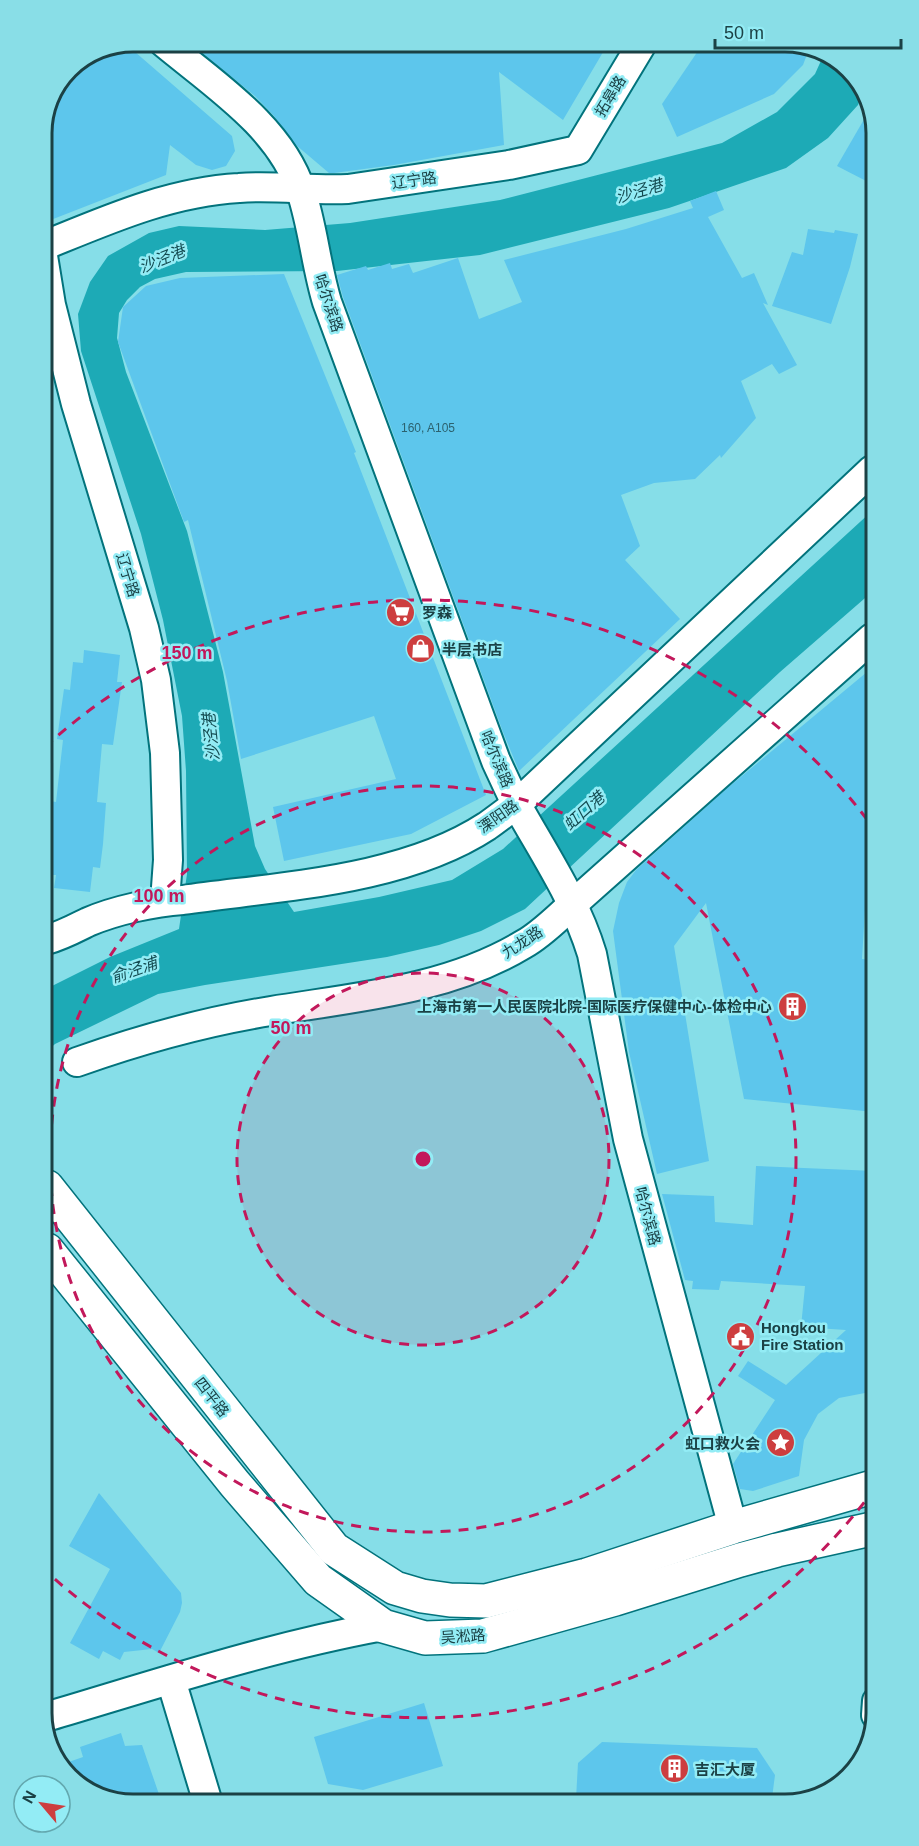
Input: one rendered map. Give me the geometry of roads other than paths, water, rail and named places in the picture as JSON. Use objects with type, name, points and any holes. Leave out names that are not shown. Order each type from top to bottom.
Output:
[{"type":"main road","name":"四平路","points":[[52,1195],[334,1549],[395,1588],[422,1596],[450,1600],[486,1601],[587,1575],[733,1527]]},
{"type":"main road","points":[[52,1257],[235,1484],[318,1580],[383,1626]]},
{"type":"main road","points":[[733,1527],[866,1489]]},
{"type":"main road","name":"吴淞路","points":[[383,1626],[425,1638],[483,1636],[615,1599],[767,1552],[866,1530]]},
{"type":"street","name":"哈尔滨路","points":[[175,52],[261,124],[284,152],[304,202],[327,302],[496,761],[584,927],[592,954],[633,1160],[733,1527]]},
{"type":"street","name":"拓皋路","points":[[578,150],[637,53]]},
{"type":"street","name":"辽宁路","points":[[53,242],[125,213],[178,196],[241,188],[304,202],[348,189],[509,165],[578,150]]},
{"type":"street","name":"辽宁路","points":[[53,313],[73,394],[144,628],[156,680],[165,753],[168,861],[174,901]]},
{"type":"street","name":"溧阳路","points":[[52,938],[114,913],[174,901],[342,879],[395,866],[444,848],[521,812],[866,476]]},
{"type":"street","name":"九龙路","points":[[77,1062],[145,1039],[202,1024],[341,1001],[447,979],[484,966],[527,943],[567,893],[866,643]]},
{"type":"street","name":"吴淞路","points":[[52,1715],[320,1638],[383,1626]]},
{"type":"street","points":[[171,1680],[205,1793]]},
{"type":"water","points":[[821,61],[835,69],[850,84],[859,102],[828,138],[786,168],[669,208],[480,255],[337,271],[186,272],[155,279],[140,287],[127,300],[119,313],[117,338],[126,372],[187,531],[223,672],[255,846],[265,869],[294,912],[379,897],[452,880],[503,849],[866,516],[866,597],[780,672],[525,909],[481,931],[439,945],[387,957],[158,994],[52,1046],[52,986],[110,957],[179,929],[187,874],[186,771],[182,716],[163,620],[141,534],[81,351],[78,314],[90,282],[108,256],[149,233],[179,226],[265,230],[350,223],[500,200],[722,143],[777,112],[815,74]]},
{"type":"place","name":"罗森","points":[[401,612]]},
{"type":"place","name":"半层书店","points":[[421,649]]},
{"type":"place","name":"上海市第一人民医院北院-国际医疗保健中心-体检中心","points":[[793,1006]]},
{"type":"place","name":"Hongkou Fire Station","points":[[740,1336]]},
{"type":"place","name":"虹口救火会","points":[[781,1443]]},
{"type":"place","name":"吉汇大厦","points":[[674,1769]]},
{"type":"water label","name":"沙泾港","points":[[639,191]]},
{"type":"water label","name":"沙泾港","points":[[162,259]]},
{"type":"water label","name":"沙泾港","points":[[211,737]]},
{"type":"water label","name":"虹口港","points":[[584,811]]},
{"type":"water label","name":"俞泾浦","points":[[134,970]]}]
